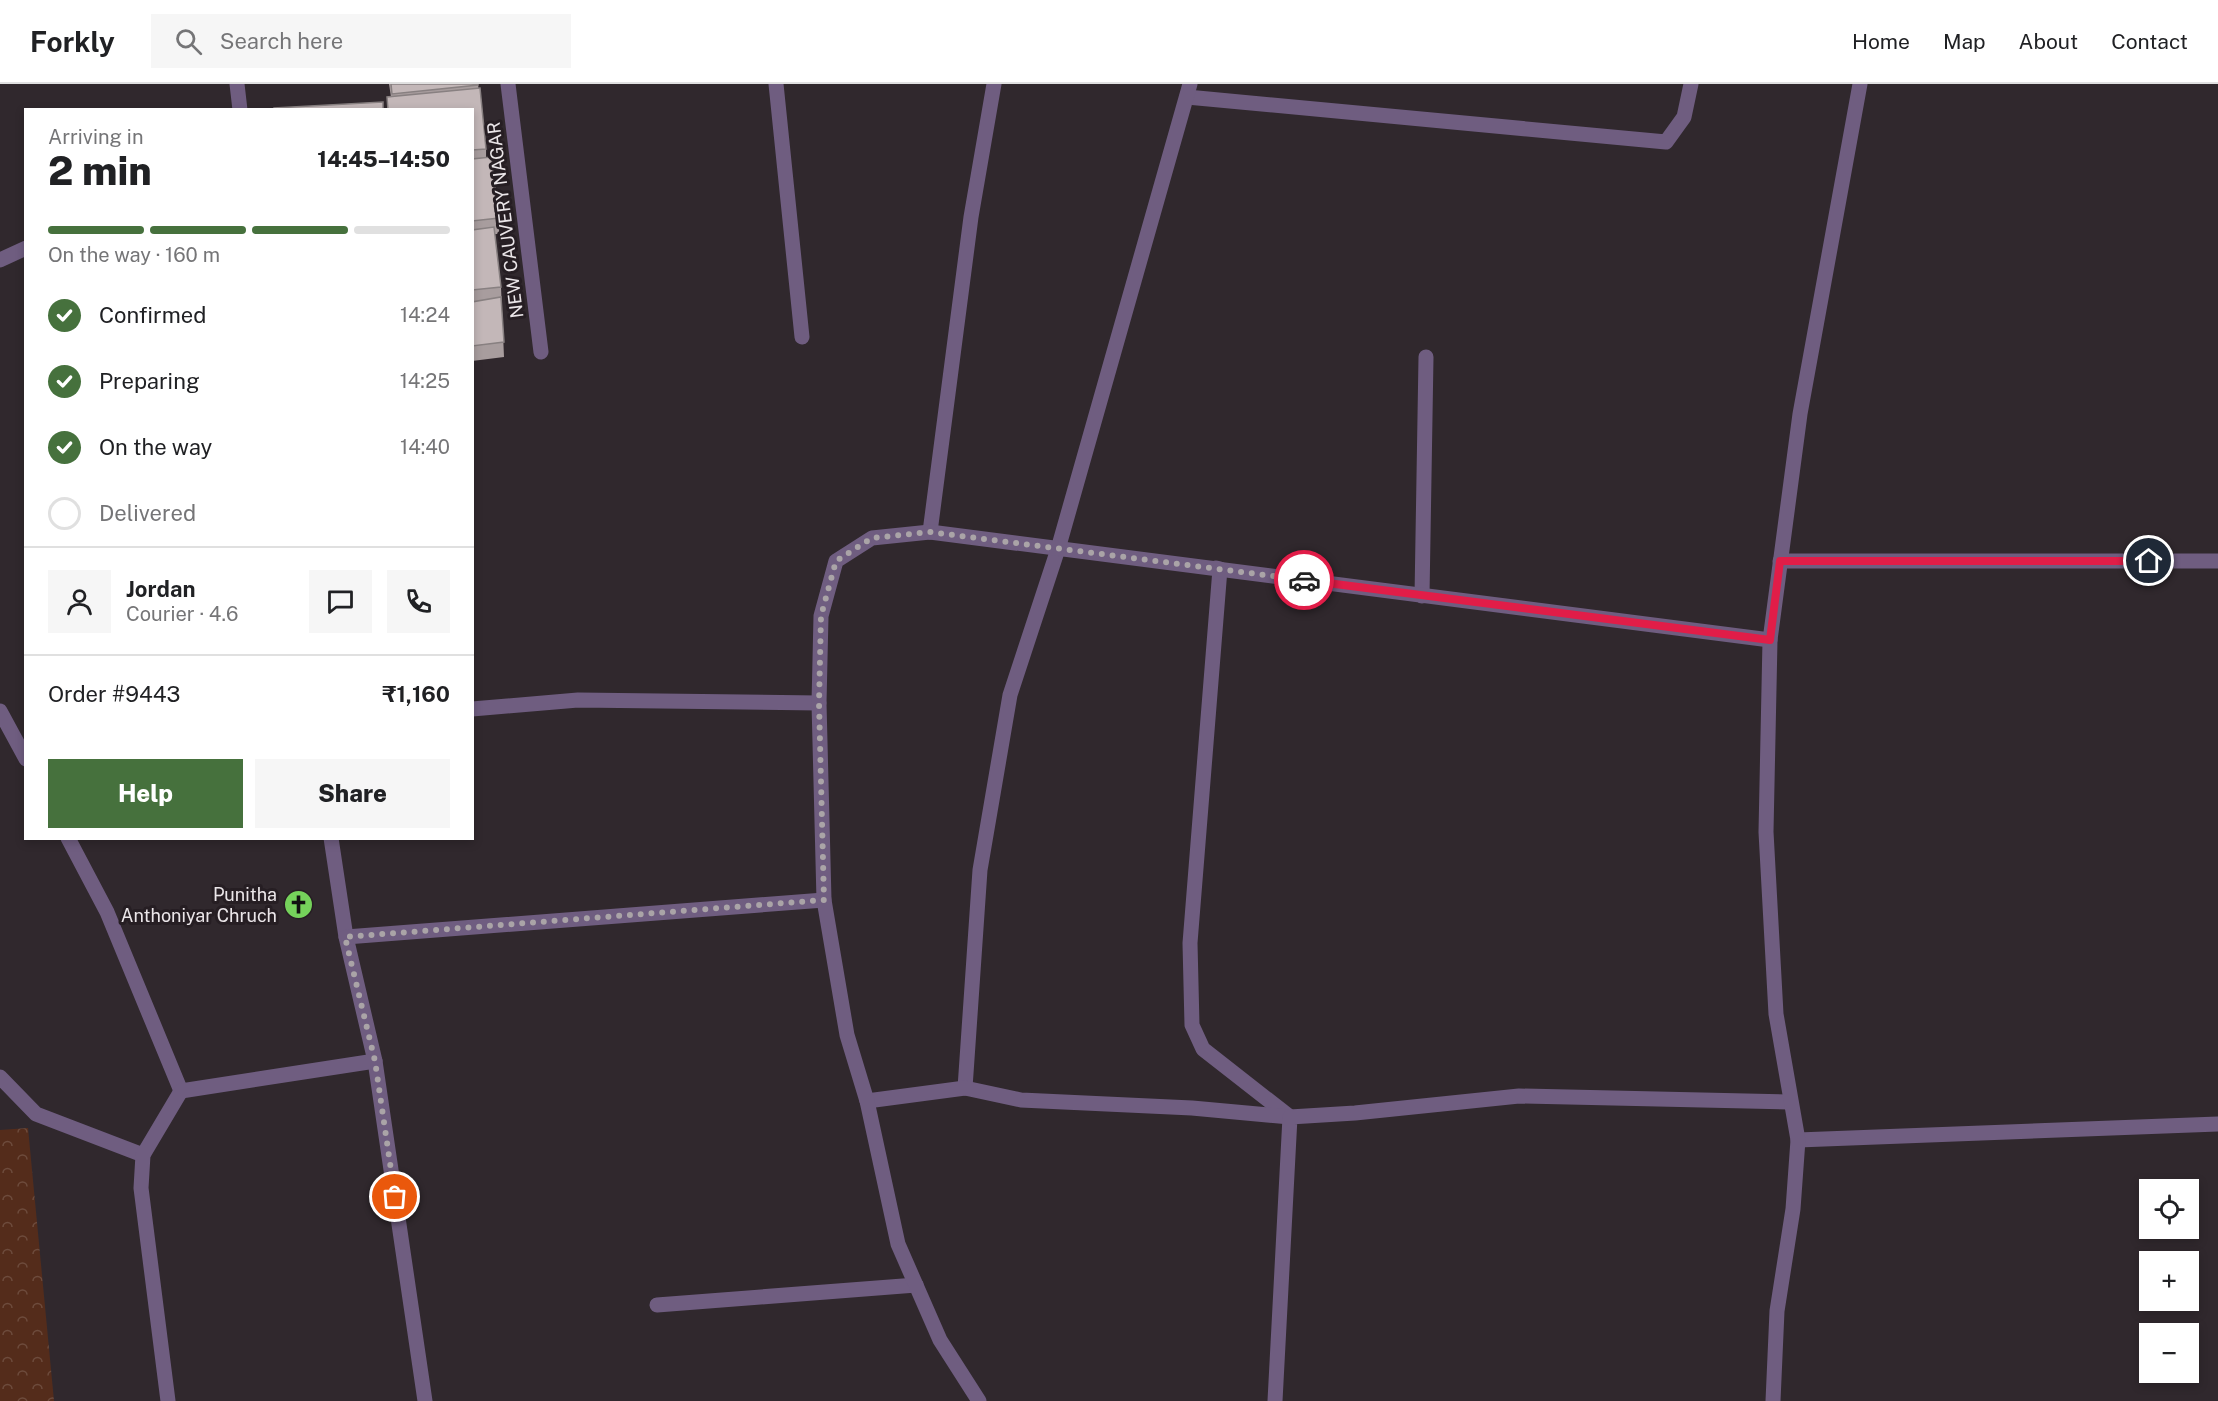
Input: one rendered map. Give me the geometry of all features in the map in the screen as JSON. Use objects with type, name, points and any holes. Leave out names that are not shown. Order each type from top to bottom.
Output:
[{"type":"street","points":[[237,84],[240,108]]},
{"type":"street","name":"NEW CAUVERY NAGAR","points":[[508,84],[541,352]]},
{"type":"street","points":[[776,84],[802,337]]},
{"type":"street","points":[[930,532],[971,217],[994,84]]},
{"type":"street","points":[[965,1088],[982,858],[1010,695],[1059,549],[1188,91],[1666,142],[1684,117],[1691,84]]},
{"type":"street","points":[[1773,1401],[1777,1311],[1793,1209],[1798,1140],[1776,1014],[1766,831],[1770,640],[1800,414],[1860,84]]},
{"type":"street","points":[[0,260],[24,249]]},
{"type":"street","points":[[1422,596],[1426,357]]},
{"type":"street","points":[[979,1401],[940,1340],[897,1244],[867,1101],[847,1035],[824,900],[819,703],[821,616],[836,561],[872,538],[930,532],[1770,640]]},
{"type":"street","points":[[1780,561],[2218,561]]},
{"type":"street","points":[[1218,569],[1190,943],[1192,1025],[1203,1049],[1290,1117]]},
{"type":"street","points":[[474,709],[578,700],[819,703]]},
{"type":"street","points":[[0,711],[24,755]]},
{"type":"street","points":[[69,840],[107,912],[181,1091]]},
{"type":"street","points":[[331,840],[345,937],[375,1061],[426,1401]]},
{"type":"street","points":[[345,937],[824,900]]},
{"type":"street","points":[[181,1091],[375,1061]]},
{"type":"street","points":[[0,1077],[36,1114],[143,1155]]},
{"type":"street","points":[[867,1101],[965,1088],[1021,1100],[1192,1108],[1290,1117],[1355,1113],[1519,1096],[1790,1102]]},
{"type":"street","points":[[168,1401],[141,1188],[143,1155],[181,1091]]},
{"type":"street","points":[[1275,1401],[1290,1117]]},
{"type":"street","points":[[1798,1140],[2218,1124]]},
{"type":"street","points":[[657,1305],[916,1285]]},
{"type":"green space","points":[[28,1128],[54,1401],[0,1401],[0,1130]]},
{"type":"building","points":[[391,84],[478,84],[478,85],[392,94]]},
{"type":"building","points":[[480,88],[486,149],[474,150],[474,108],[388,108],[387,97]]},
{"type":"building","points":[[383,102],[383,108],[274,108]]},
{"type":"building","points":[[491,157],[499,218],[474,221],[474,159]]},
{"type":"building","points":[[494,227],[501,287],[474,290],[474,230]]},
{"type":"building","points":[[501,297],[504,342],[474,346],[474,302]]},
{"type":"way so far","points":[[395,1197],[375,1061],[345,937],[824,900],[819,703],[821,616],[836,561],[872,538],[930,532],[1304,580]]},
{"type":"place","name":"Punitha Anthoniyar Chruch","points":[[298,904]]},
{"type":"route","points":[[1304,580],[1770,640],[1780,561],[2149,561]]}]
